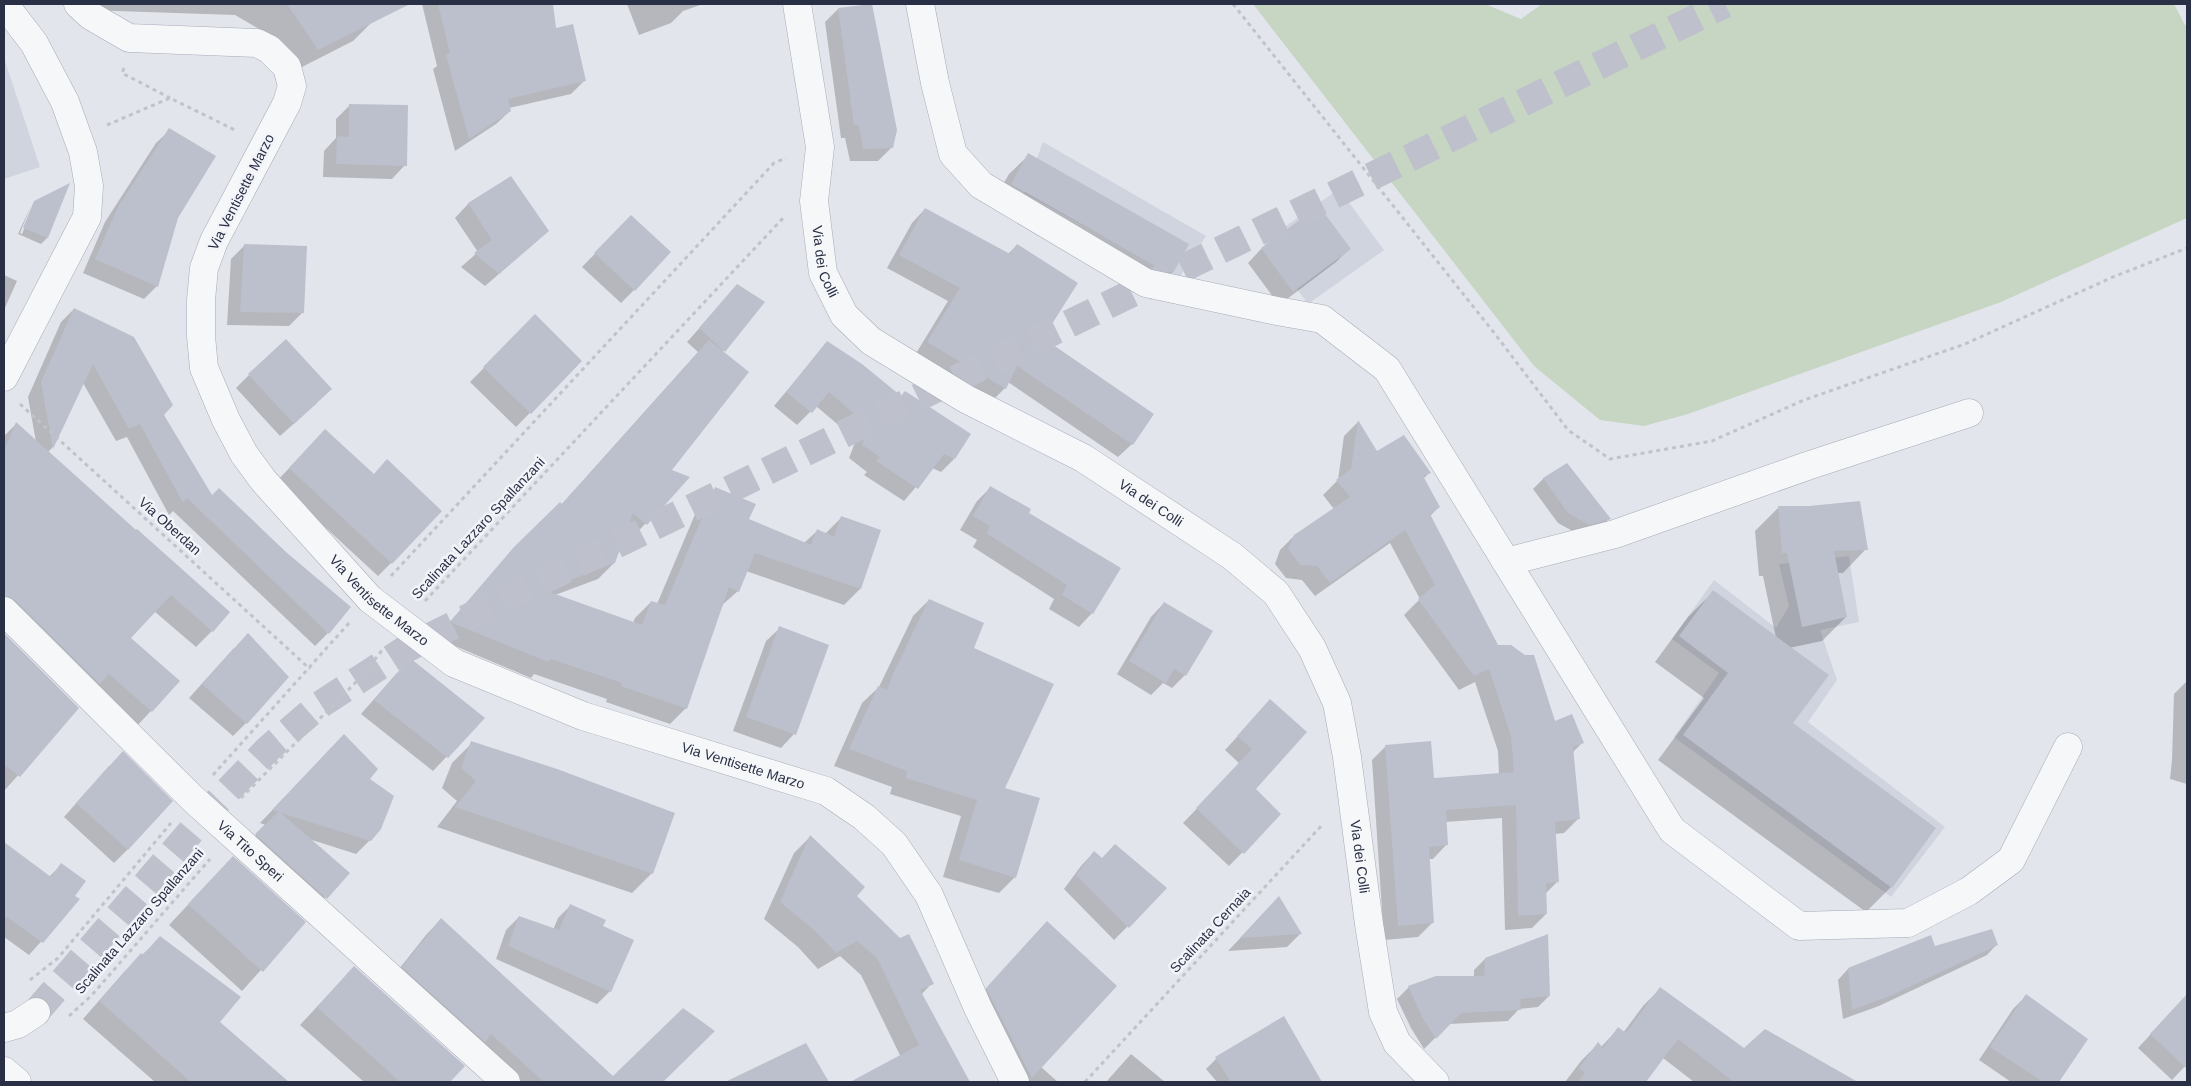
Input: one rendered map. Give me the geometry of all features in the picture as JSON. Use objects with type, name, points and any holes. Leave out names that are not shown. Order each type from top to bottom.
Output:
[{"type":"street","points":[[4,4],[34,43],[64,102],[83,152],[89,186],[86,217],[9,388]]},
{"type":"street","name":"Via Ventisette Marzo","points":[[78,4],[91,16],[129,38],[257,43],[269,50],[287,67],[292,86],[291,95],[214,242],[204,268],[201,300],[200,336],[204,368],[222,413],[244,454],[263,480],[370,599],[454,663],[583,716],[826,791],[864,817],[894,844],[929,895],[978,1008],[1015,1082]]},
{"type":"street","name":"Via dei Colli","points":[[798,4],[820,147],[814,201],[823,273],[844,314],[871,341],[966,399],[1083,458],[1232,556],[1276,593],[1312,648],[1336,703],[1347,756],[1383,1012],[1397,1043],[1435,1082]]},
{"type":"street","points":[[920,4],[935,84],[953,154],[980,185],[1146,283],[1277,311],[1322,318],[1387,369],[1672,830],[1799,926],[1908,923],[1969,891],[2011,860],[2068,747]]},
{"type":"street","points":[[1506,562],[1616,534],[1807,466],[1969,413]]},
{"type":"street","name":"Via Tito Speri","points":[[4,611],[192,798],[506,1082]]},
{"type":"street","points":[[4,1028],[18,1024],[36,1012]]},
{"type":"street","points":[[4,1038],[4,1049]]},
{"type":"street","points":[[4,1071],[16,1082]]},
{"type":"path","points":[[1233,4],[1495,334],[1568,430],[1610,459],[1712,441],[1804,400],[1965,344],[2113,277],[2187,248]]},
{"type":"path","points":[[106,126],[170,98],[265,145]]},
{"type":"path","points":[[23,985],[58,958],[192,798],[310,669],[370,599],[774,163],[820,147]]},
{"type":"path","name":"Scalinata Lazzaro Spallanzani","points":[[67,1017],[92,995],[214,854],[218,822],[360,678],[403,624],[793,206],[814,201]]},
{"type":"path","name":"Via Oberdan","points":[[9,388],[310,669]]},
{"type":"path","name":"Scalinata Cernaia","points":[[1085,1082],[1352,793]]},
{"type":"shaded area","points":[[4,58],[40,167],[4,179]]},
{"type":"shaded area","points":[[1043,142],[1206,236],[1179,278],[1024,193]]},
{"type":"shaded area","points":[[1339,189],[1384,250],[1308,304],[1263,242]]},
{"type":"shaded area","points":[[1849,556],[1859,622],[1820,630],[1837,680],[1808,722],[1945,827],[1891,897],[1674,737],[1719,673],[1672,639],[1714,580],[1776,628],[1789,606],[1779,564]]},
{"type":"green space","points":[[1253,4],[1485,4],[1521,19],[1542,4],[2174,4],[2185,25],[2187,25],[2187,218],[2001,302],[1688,414],[1644,426],[1600,420],[1534,366]]},
{"type":"building","points":[[287,4],[410,4],[318,50]]},
{"type":"building","points":[[438,4],[553,4],[556,28],[573,24],[586,81],[508,99],[511,111],[469,139],[446,55],[450,53]]},
{"type":"building","points":[[872,4],[897,130],[893,148],[863,149],[859,125],[854,125],[838,8]]},
{"type":"building","points":[[349,104],[408,105],[407,166],[336,164],[337,136],[349,137]]},
{"type":"building","points":[[169,128],[216,156],[178,218],[158,287],[95,259],[118,207]]},
{"type":"building","points":[[1028,153],[1189,244],[1173,273],[1164,271],[1011,184]]},
{"type":"building","points":[[511,176],[549,231],[499,274],[474,253],[492,240],[468,203]]},
{"type":"building","points":[[70,183],[48,238],[23,228],[34,201]]},
{"type":"building","points":[[1319,206],[1351,249],[1293,292],[1261,248]]},
{"type":"building","points":[[925,208],[1010,254],[1017,244],[1078,283],[1043,338],[1154,414],[1133,445],[1017,366],[1006,389],[927,342],[960,288],[899,255]]},
{"type":"building","points":[[631,215],[671,252],[635,291],[594,253]]},
{"type":"building","points":[[244,244],[307,246],[304,313],[240,312]]},
{"type":"building","points":[[737,284],[765,302],[725,352],[699,328]]},
{"type":"building","points":[[74,308],[134,337],[173,405],[164,415],[212,495],[219,488],[286,552],[351,607],[329,634],[187,498],[183,503],[140,424],[129,429],[93,364],[53,449],[41,382]]},
{"type":"building","points":[[535,314],[582,361],[531,414],[483,367]]},
{"type":"building","points":[[286,339],[332,389],[294,424],[248,374]]},
{"type":"building","points":[[709,340],[749,372],[672,470],[690,477],[647,525],[633,513],[615,563],[544,590],[642,625],[651,601],[665,605],[715,487],[756,504],[749,519],[811,545],[817,529],[834,537],[841,516],[881,530],[861,589],[755,553],[739,592],[729,587],[687,709],[621,686],[622,683],[551,659],[548,662],[450,622],[514,547],[560,502],[562,504]]},
{"type":"building","points":[[827,341],[862,364],[901,396],[905,391],[971,434],[955,459],[944,454],[918,489],[876,461],[880,457],[862,445],[868,426],[829,392],[812,413],[786,392]]},
{"type":"building","points":[[1358,420],[1377,451],[1404,435],[1431,473],[1423,476],[1440,507],[1430,514],[1498,645],[1511,645],[1525,655],[1534,655],[1555,721],[1572,714],[1584,743],[1573,747],[1580,819],[1555,822],[1559,882],[1546,883],[1547,914],[1518,916],[1516,805],[1446,810],[1448,845],[1429,847],[1434,923],[1398,926],[1385,745],[1431,741],[1434,778],[1514,772],[1511,736],[1489,669],[1474,676],[1418,599],[1435,585],[1405,530],[1330,583],[1317,566],[1300,565],[1288,549],[1294,535],[1350,497],[1336,480],[1351,469]]},
{"type":"building","points":[[16,422],[230,612],[213,632],[171,595],[131,638],[180,681],[152,712],[109,674],[100,684],[15,600],[4,596],[4,451]]},
{"type":"building","points":[[325,429],[374,474],[387,459],[442,511],[392,564],[289,468]]},
{"type":"building","points":[[1567,463],[1611,519],[1589,525],[1568,513],[1543,478]]},
{"type":"building","points":[[990,486],[1031,509],[1029,513],[1121,568],[1093,614],[1062,595],[1067,585],[986,533],[990,526],[973,516]]},
{"type":"building","points":[[1860,501],[1868,550],[1834,551],[1847,617],[1802,627],[1787,553],[1782,553],[1778,506],[1809,506]]},
{"type":"building","points":[[1713,590],[1829,675],[1793,723],[1936,828],[1892,888],[1683,735],[1728,673],[1679,636]]},
{"type":"building","points":[[929,599],[984,623],[974,648],[1054,684],[1005,788],[1040,798],[1016,878],[959,860],[977,800],[906,778],[907,771],[849,749],[878,686],[887,690]]},
{"type":"building","points":[[1164,602],[1213,631],[1186,676],[1174,669],[1166,683],[1129,661]]},
{"type":"building","points":[[779,626],[829,645],[796,735],[746,717]]},
{"type":"building","points":[[4,633],[79,708],[20,777],[4,764]]},
{"type":"building","points":[[248,633],[289,677],[247,724],[202,684]]},
{"type":"building","points":[[410,658],[485,718],[448,758],[374,700]]},
{"type":"building","points":[[1270,699],[1307,732],[1256,789],[1281,814],[1244,854],[1196,808],[1252,749],[1237,736]]},
{"type":"building","points":[[344,734],[378,769],[370,779],[394,796],[381,829],[371,841],[281,813],[350,873],[327,899],[255,834],[278,812],[272,810]]},
{"type":"building","points":[[471,741],[557,769],[675,813],[653,874],[455,807],[476,781],[461,768]]},
{"type":"building","points":[[123,751],[173,801],[128,850],[76,803]]},
{"type":"building","points":[[810,835],[865,887],[857,896],[900,938],[909,934],[934,984],[920,990],[970,1082],[850,1082],[919,1045],[877,958],[857,941],[836,953],[814,930],[780,902]]},
{"type":"building","points":[[4,842],[51,877],[61,863],[86,881],[75,896],[80,899],[43,943],[4,915]]},
{"type":"building","points":[[1115,844],[1167,888],[1129,928],[1076,875],[1094,851],[1102,858]]},
{"type":"building","points":[[233,856],[306,922],[263,972],[188,904]]},
{"type":"building","points":[[1279,896],[1302,934],[1240,938]]},
{"type":"building","points":[[570,904],[606,920],[603,926],[634,940],[611,992],[508,946],[519,916],[559,930]]},
{"type":"building","points":[[441,918],[613,1076],[683,1008],[715,1031],[663,1082],[544,1082],[491,1034],[485,1042],[402,967]]},
{"type":"building","points":[[1047,921],[1117,986],[1032,1078],[986,988]]},
{"type":"building","points":[[1992,929],[1998,945],[1890,996],[1852,1010],[1848,968],[1931,935],[1935,946]]},
{"type":"building","points":[[1548,934],[1550,996],[1520,999],[1521,1010],[1461,1013],[1436,1039],[1422,1017],[1408,986],[1436,976],[1484,976],[1485,958]]},
{"type":"building","points":[[160,936],[241,997],[220,1022],[289,1082],[191,1082],[99,1001],[141,953],[143,955]]},
{"type":"building","points":[[354,966],[465,1066],[450,1082],[400,1082],[317,1007]]},
{"type":"building","points":[[1660,987],[1744,1048],[1765,1029],[1858,1082],[1734,1082],[1678,1039],[1646,1082],[1578,1082],[1585,1073],[1579,1068],[1598,1042],[1603,1048],[1618,1027],[1626,1033]]},
{"type":"building","points":[[2026,994],[2088,1039],[2059,1082],[2043,1082],[1990,1047]]},
{"type":"building","points":[[2187,994],[2187,1069],[2150,1034]]},
{"type":"building","points":[[1284,1016],[1322,1082],[1231,1082],[1215,1057]]},
{"type":"building","points":[[806,1043],[829,1082],[725,1082]]},
{"type":"tunnel","points":[[36,1012],[213,806],[268,749],[318,706],[406,649],[515,594],[1725,4]]}]
